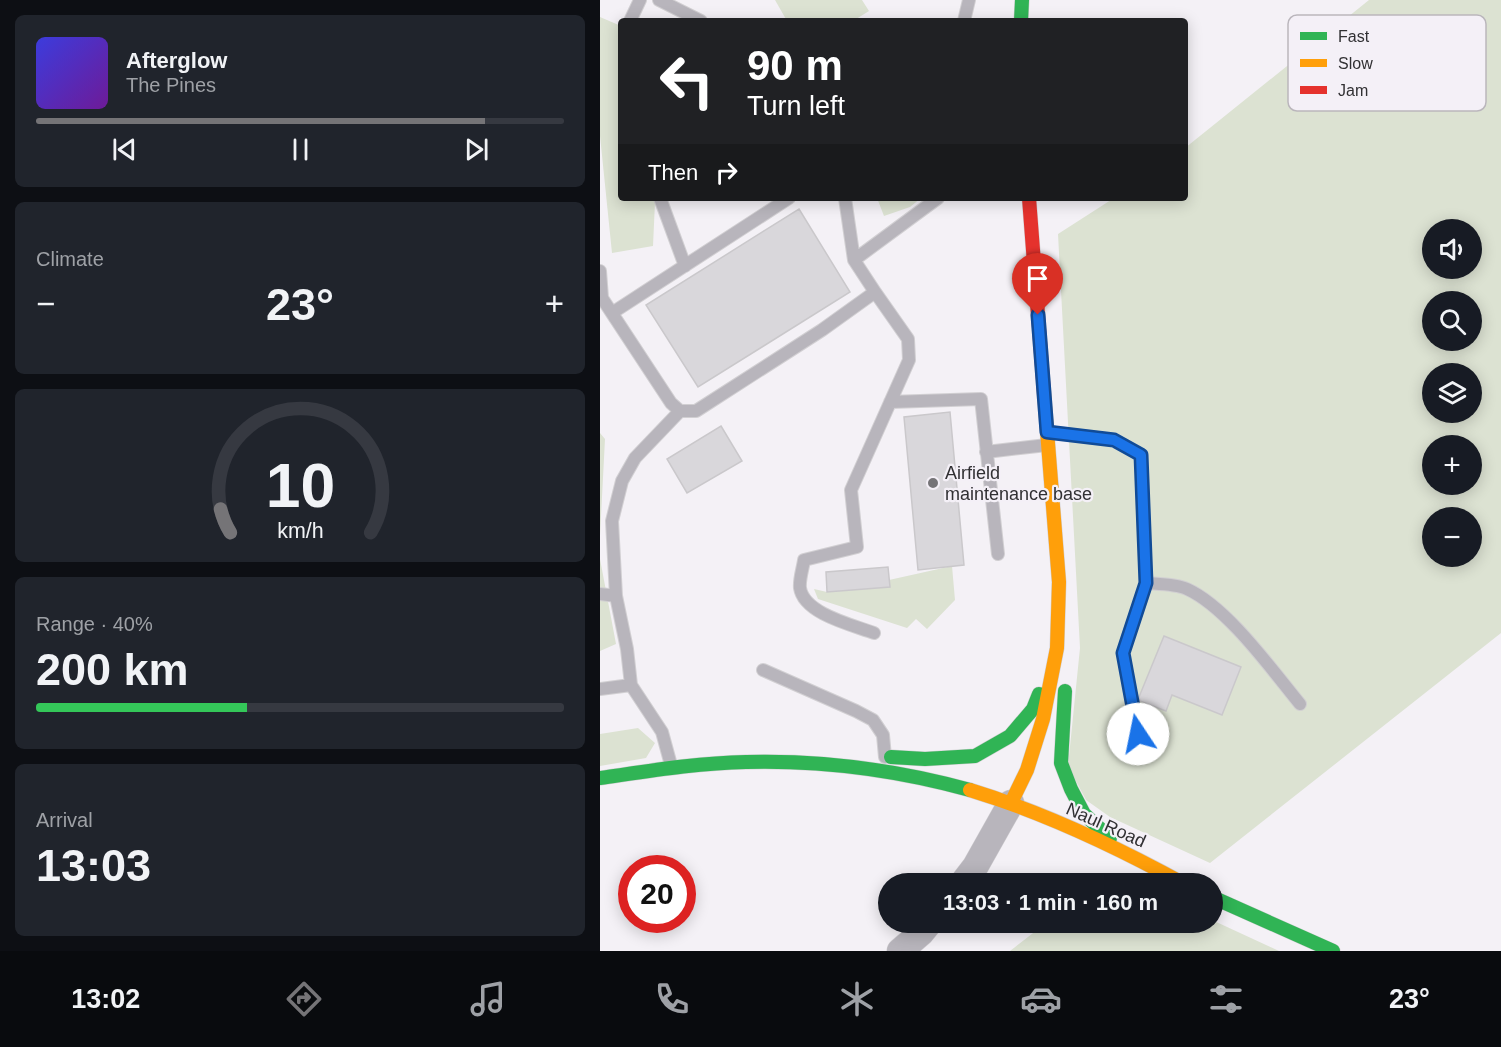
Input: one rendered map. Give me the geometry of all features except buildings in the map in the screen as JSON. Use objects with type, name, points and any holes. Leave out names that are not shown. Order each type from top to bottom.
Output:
[{"type":"main road","points":[[1021,18],[1022,0]]},
{"type":"main road","points":[[1011,803],[1026,770],[1043,719],[1057,648],[1059,582],[1029,201]]},
{"type":"main road","points":[[600,778],[671,767],[766,761],[807,763],[869,756],[925,759],[975,756],[1010,736],[1033,709],[1057,648]]},
{"type":"main road","points":[[1057,648],[1065,682],[1061,763],[1084,814],[1124,851]]},
{"type":"main road","name":"Naul Road","points":[[807,763],[882,770],[968,789],[1011,803],[1124,851],[1164,873]]},
{"type":"main road","points":[[1223,902],[1334,951]]},
{"type":"street","points":[[970,873],[1011,803]]},
{"type":"street","points":[[900,951],[921,933]]},
{"type":"lane","points":[[631,18],[640,0]]},
{"type":"lane","points":[[660,0],[695,18]]},
{"type":"lane","points":[[965,18],[969,0]]},
{"type":"lane","points":[[661,201],[686,266]]},
{"type":"lane","points":[[612,313],[784,201]]},
{"type":"lane","points":[[844,201],[854,260],[908,339],[909,360],[851,490],[857,547],[804,560],[800,588],[806,602],[818,611],[874,633]]},
{"type":"lane","points":[[854,260],[934,201]]},
{"type":"lane","points":[[600,271],[602,298],[670,403],[680,411],[696,411],[822,330],[875,292]]},
{"type":"lane","points":[[890,402],[981,399],[998,554]]},
{"type":"lane","points":[[671,767],[662,732],[631,685],[627,649],[616,596],[612,521],[622,481],[635,458],[680,411]]},
{"type":"lane","points":[[986,452],[1048,438],[1114,440],[1141,455],[1146,583],[1123,653],[1141,754]]},
{"type":"lane","points":[[1146,583],[1186,588],[1219,610],[1260,654],[1300,704]]},
{"type":"lane","points":[[600,594],[616,596]]},
{"type":"lane","points":[[763,670],[873,720],[883,735],[885,757]]},
{"type":"lane","points":[[600,689],[631,685]]},
{"type":"green space","points":[[775,0],[862,0],[869,11],[858,18],[785,18]]},
{"type":"green space","points":[[1369,0],[1501,0],[1501,633],[1210,863],[1110,817],[1086,800],[1068,766],[1080,648],[1058,234],[1109,201],[1188,201],[1188,146],[1288,65],[1288,111],[1486,111],[1486,15],[1350,15]]},
{"type":"green space","points":[[600,17],[618,25],[618,201],[661,201],[655,202],[653,246],[612,253],[600,136]]},
{"type":"green space","points":[[878,201],[917,201],[910,207],[884,216]]},
{"type":"green space","points":[[600,433],[605,439],[600,536]]},
{"type":"green space","points":[[600,559],[616,644],[600,651]]},
{"type":"green space","points":[[952,566],[955,600],[927,629],[916,619],[907,628],[818,599],[814,589],[827,592],[890,587],[889,580]]},
{"type":"green space","points":[[638,728],[655,743],[646,758],[600,766],[600,734]]},
{"type":"green space","points":[[1223,925],[1279,951],[1010,951],[1033,933],[1223,933]]},
{"type":"traffic: fast","points":[[1021,18],[1022,0]]},
{"type":"traffic: fast","points":[[1065,691],[1061,763],[1084,814],[1110,838]]},
{"type":"traffic: fast","points":[[891,757],[925,759],[975,756],[1010,736],[1033,709],[1039,694]]},
{"type":"traffic: fast","points":[[600,778],[709,764],[774,762],[859,768],[915,777],[970,790]]},
{"type":"traffic: fast","points":[[1223,902],[1333,951]]},
{"type":"traffic: slow","points":[[1011,803],[1027,770],[1043,719],[1057,648],[1059,582],[1044,393]]},
{"type":"traffic: slow","points":[[970,790],[1079,831],[1163,873]]},
{"type":"traffic: jam","points":[[1029,201],[1044,393]]},
{"type":"place","name":"Airfield maintenance base","points":[[933,483]]},
{"type":"route","points":[[1038,315],[1047,432],[1114,440],[1141,455],[1146,583],[1123,653],[1138,734]]}]
